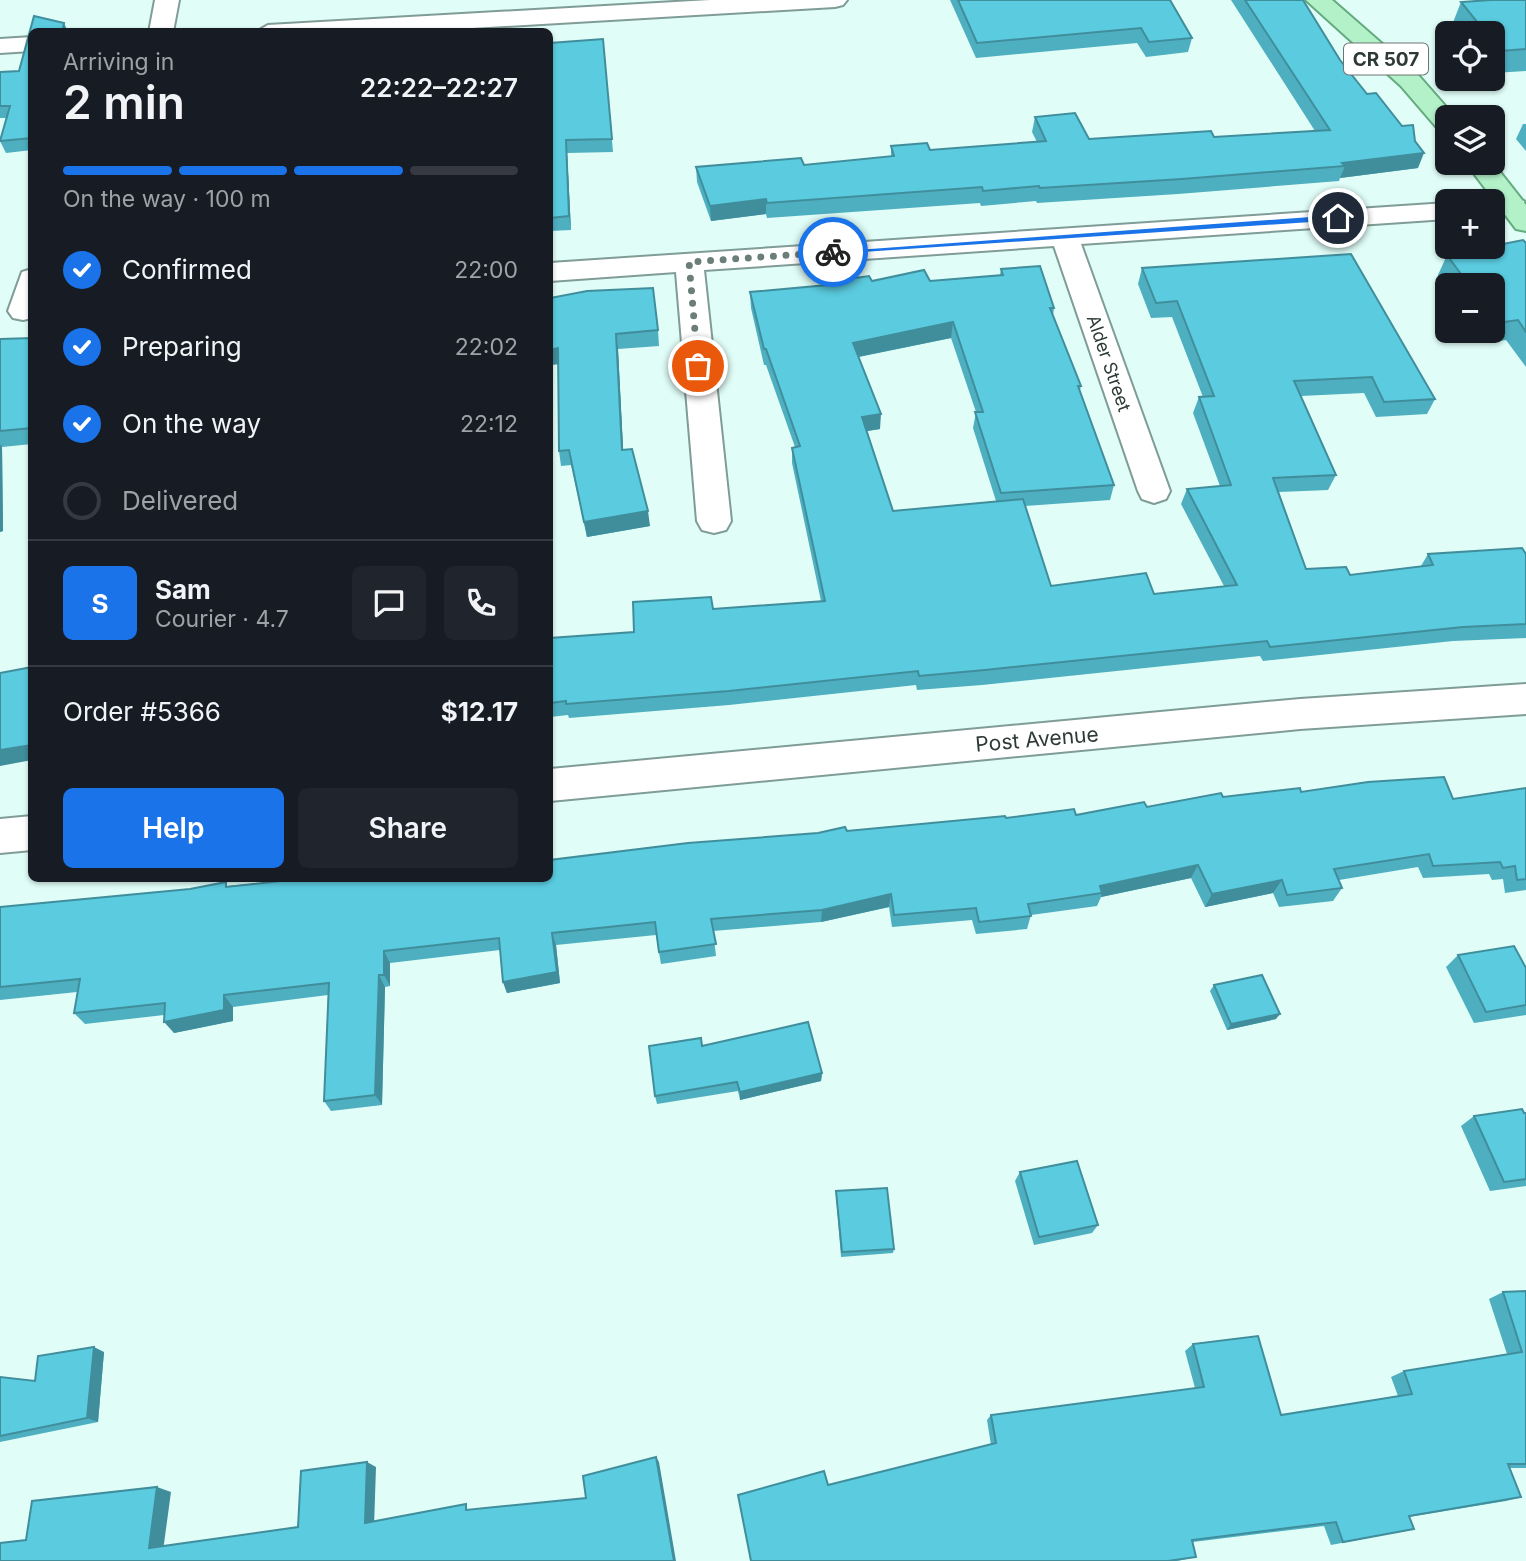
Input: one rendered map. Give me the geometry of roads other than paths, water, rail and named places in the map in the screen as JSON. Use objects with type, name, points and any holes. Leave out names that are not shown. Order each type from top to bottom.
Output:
[{"type":"main road","name":"CR 507","points":[[1318,0],[1410,81],[1435,110]]},
{"type":"main road","points":[[1487,175],[1511,213]]},
{"type":"street","points":[[162,28],[167,0]]},
{"type":"street","points":[[339,28],[835,0]]},
{"type":"street","points":[[0,46],[28,44]]},
{"type":"street","points":[[553,272],[1435,212]]},
{"type":"street","name":"Alder Street","points":[[1064,235],[1154,491]]},
{"type":"street","points":[[689,262],[713,521]]},
{"type":"street","points":[[18,311],[28,287]]},
{"type":"street","name":"Post Avenue","points":[[553,785],[1300,714],[1526,699]]},
{"type":"street","points":[[0,836],[28,833]]}]
